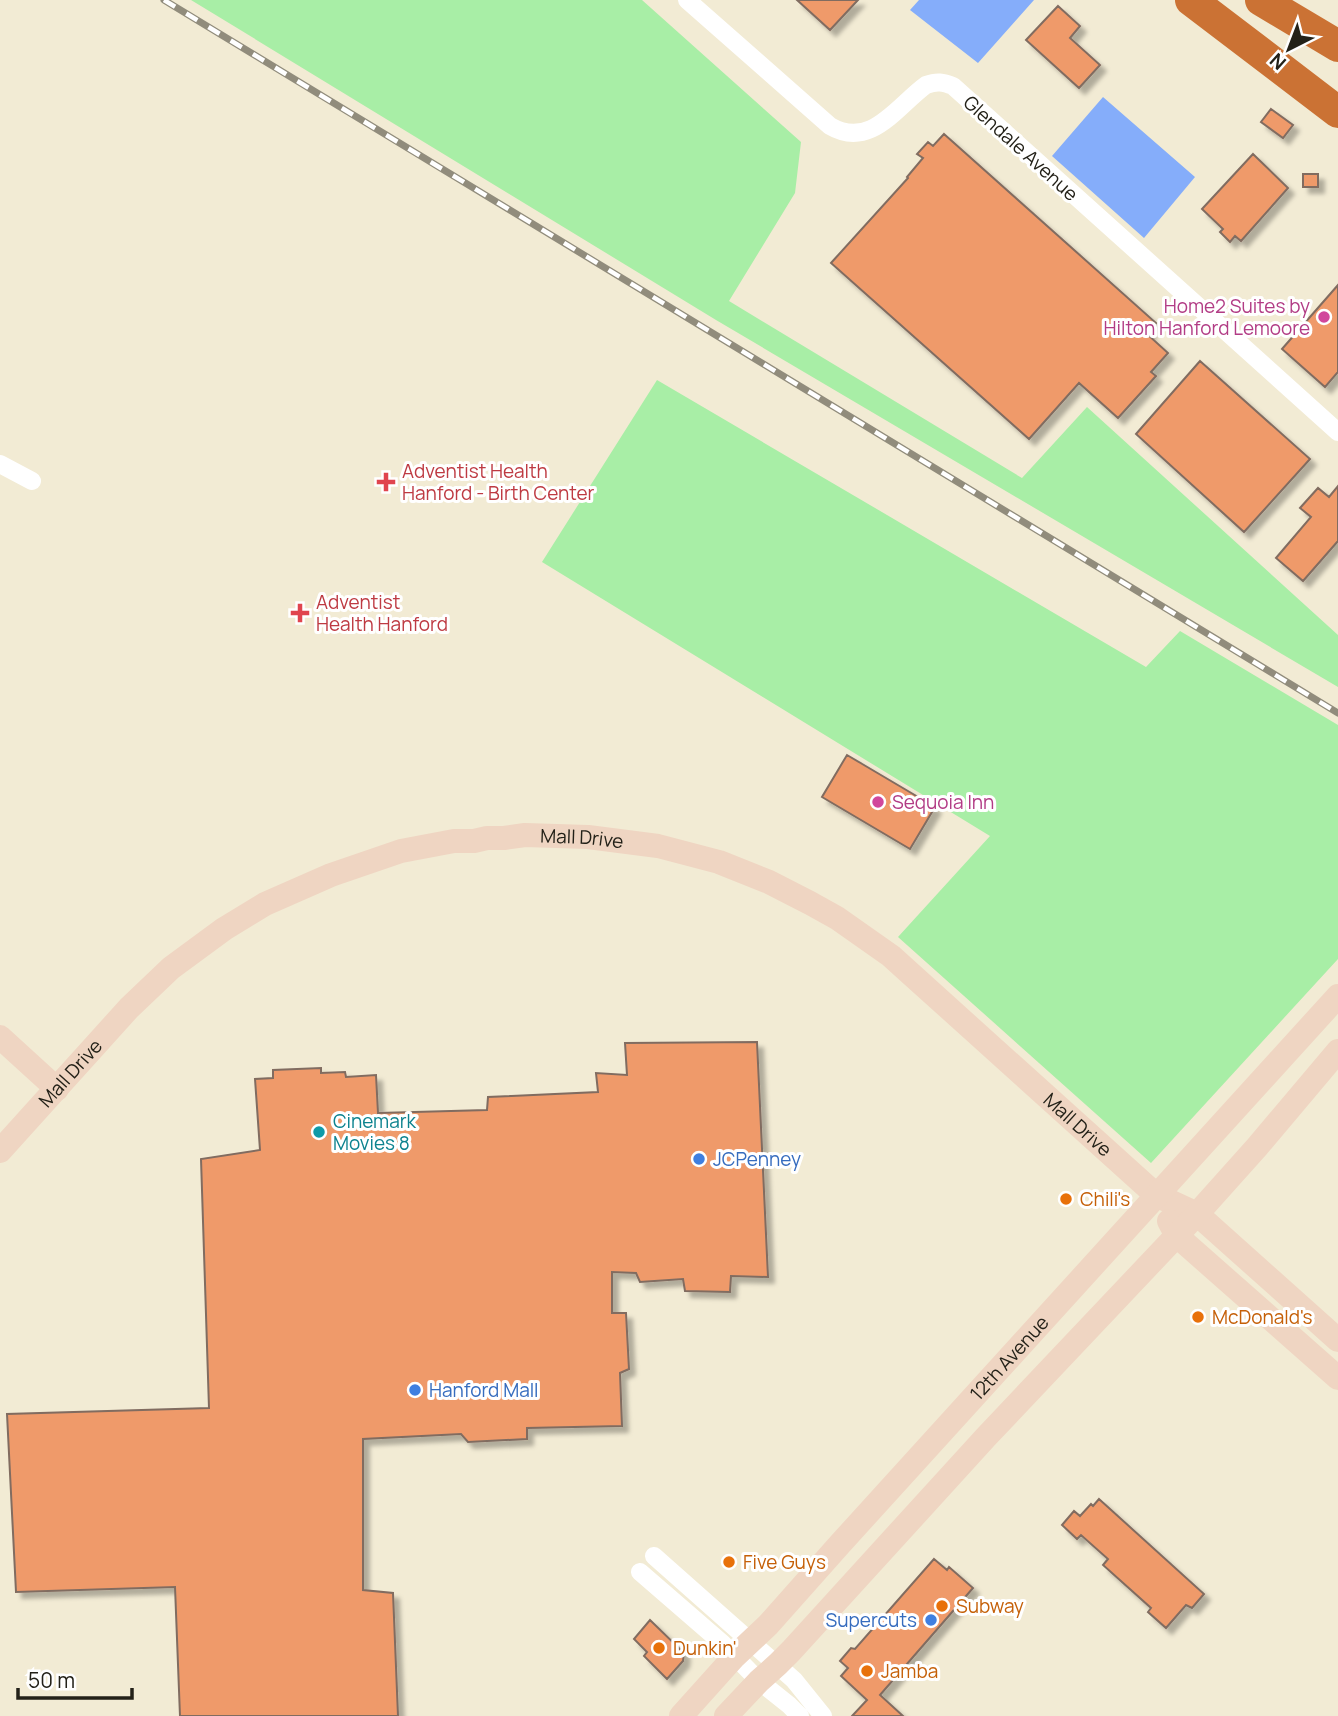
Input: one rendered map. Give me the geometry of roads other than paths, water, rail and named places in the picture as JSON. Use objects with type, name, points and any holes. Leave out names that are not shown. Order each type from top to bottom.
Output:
[{"type":"highway","points":[[1191,0],[1338,112]]},
{"type":"highway","points":[[1199,0],[1338,84]]},
{"type":"highway","points":[[1264,0],[1338,37]]},
{"type":"highway","points":[[1264,0],[1338,47]]},
{"type":"street","name":"Glendale Avenue","points":[[687,0],[837,130],[851,133],[873,129],[926,85],[944,82],[953,86],[1338,432]]},
{"type":"street","points":[[0,464],[32,481]]},
{"type":"street","name":"Mall Drive","points":[[0,1151],[129,1008],[171,968],[223,929],[265,904],[331,875],[401,851],[454,841],[524,835],[588,836],[658,846],[719,862],[769,882],[837,918],[912,975],[1156,1195],[1197,1213],[1338,1340]]},
{"type":"street","name":"12th Avenue","points":[[681,1716],[742,1649],[768,1625],[1338,996]]},
{"type":"street","points":[[0,1037],[57,1089]]},
{"type":"street","name":"12th Avenue","points":[[726,1716],[758,1681],[778,1664],[986,1437],[1177,1236],[1338,1051]]},
{"type":"street","name":"Mall Drive","points":[[1156,1195],[1177,1236]]},
{"type":"street","points":[[1177,1236],[1338,1378]]},
{"type":"street","points":[[654,1556],[742,1649],[758,1681],[789,1704],[800,1716]]},
{"type":"street","points":[[640,1572],[722,1643],[778,1664],[808,1695],[823,1716]]},
{"type":"water","points":[[919,0],[1034,0],[978,63],[910,10]]},
{"type":"water","points":[[1103,97],[1195,177],[1144,238],[1052,156]]},
{"type":"railway","points":[[164,0],[1338,713]]},
{"type":"place","name":"Home2 Suites by Hilton Hanford Lemoore","points":[[1324,317]]},
{"type":"place","name":"Adventist Health Hanford - Birth Center","points":[[386,482]]},
{"type":"place","name":"Adventist Health Hanford","points":[[300,613]]},
{"type":"place","name":"Sequoia Inn","points":[[878,802]]},
{"type":"place","name":"Cinemark Movies 8","points":[[319,1132]]},
{"type":"place","name":"JCPenney","points":[[699,1159]]},
{"type":"place","name":"Chili's","points":[[1066,1199]]},
{"type":"place","name":"McDonald's","points":[[1198,1317]]},
{"type":"place","name":"Hanford Mall","points":[[415,1390]]},
{"type":"place","name":"Five Guys","points":[[729,1562]]},
{"type":"place","name":"Subway","points":[[942,1606]]},
{"type":"place","name":"Supercuts","points":[[931,1620]]},
{"type":"place","name":"Dunkin'","points":[[659,1648]]},
{"type":"place","name":"Jamba","points":[[867,1671]]}]
